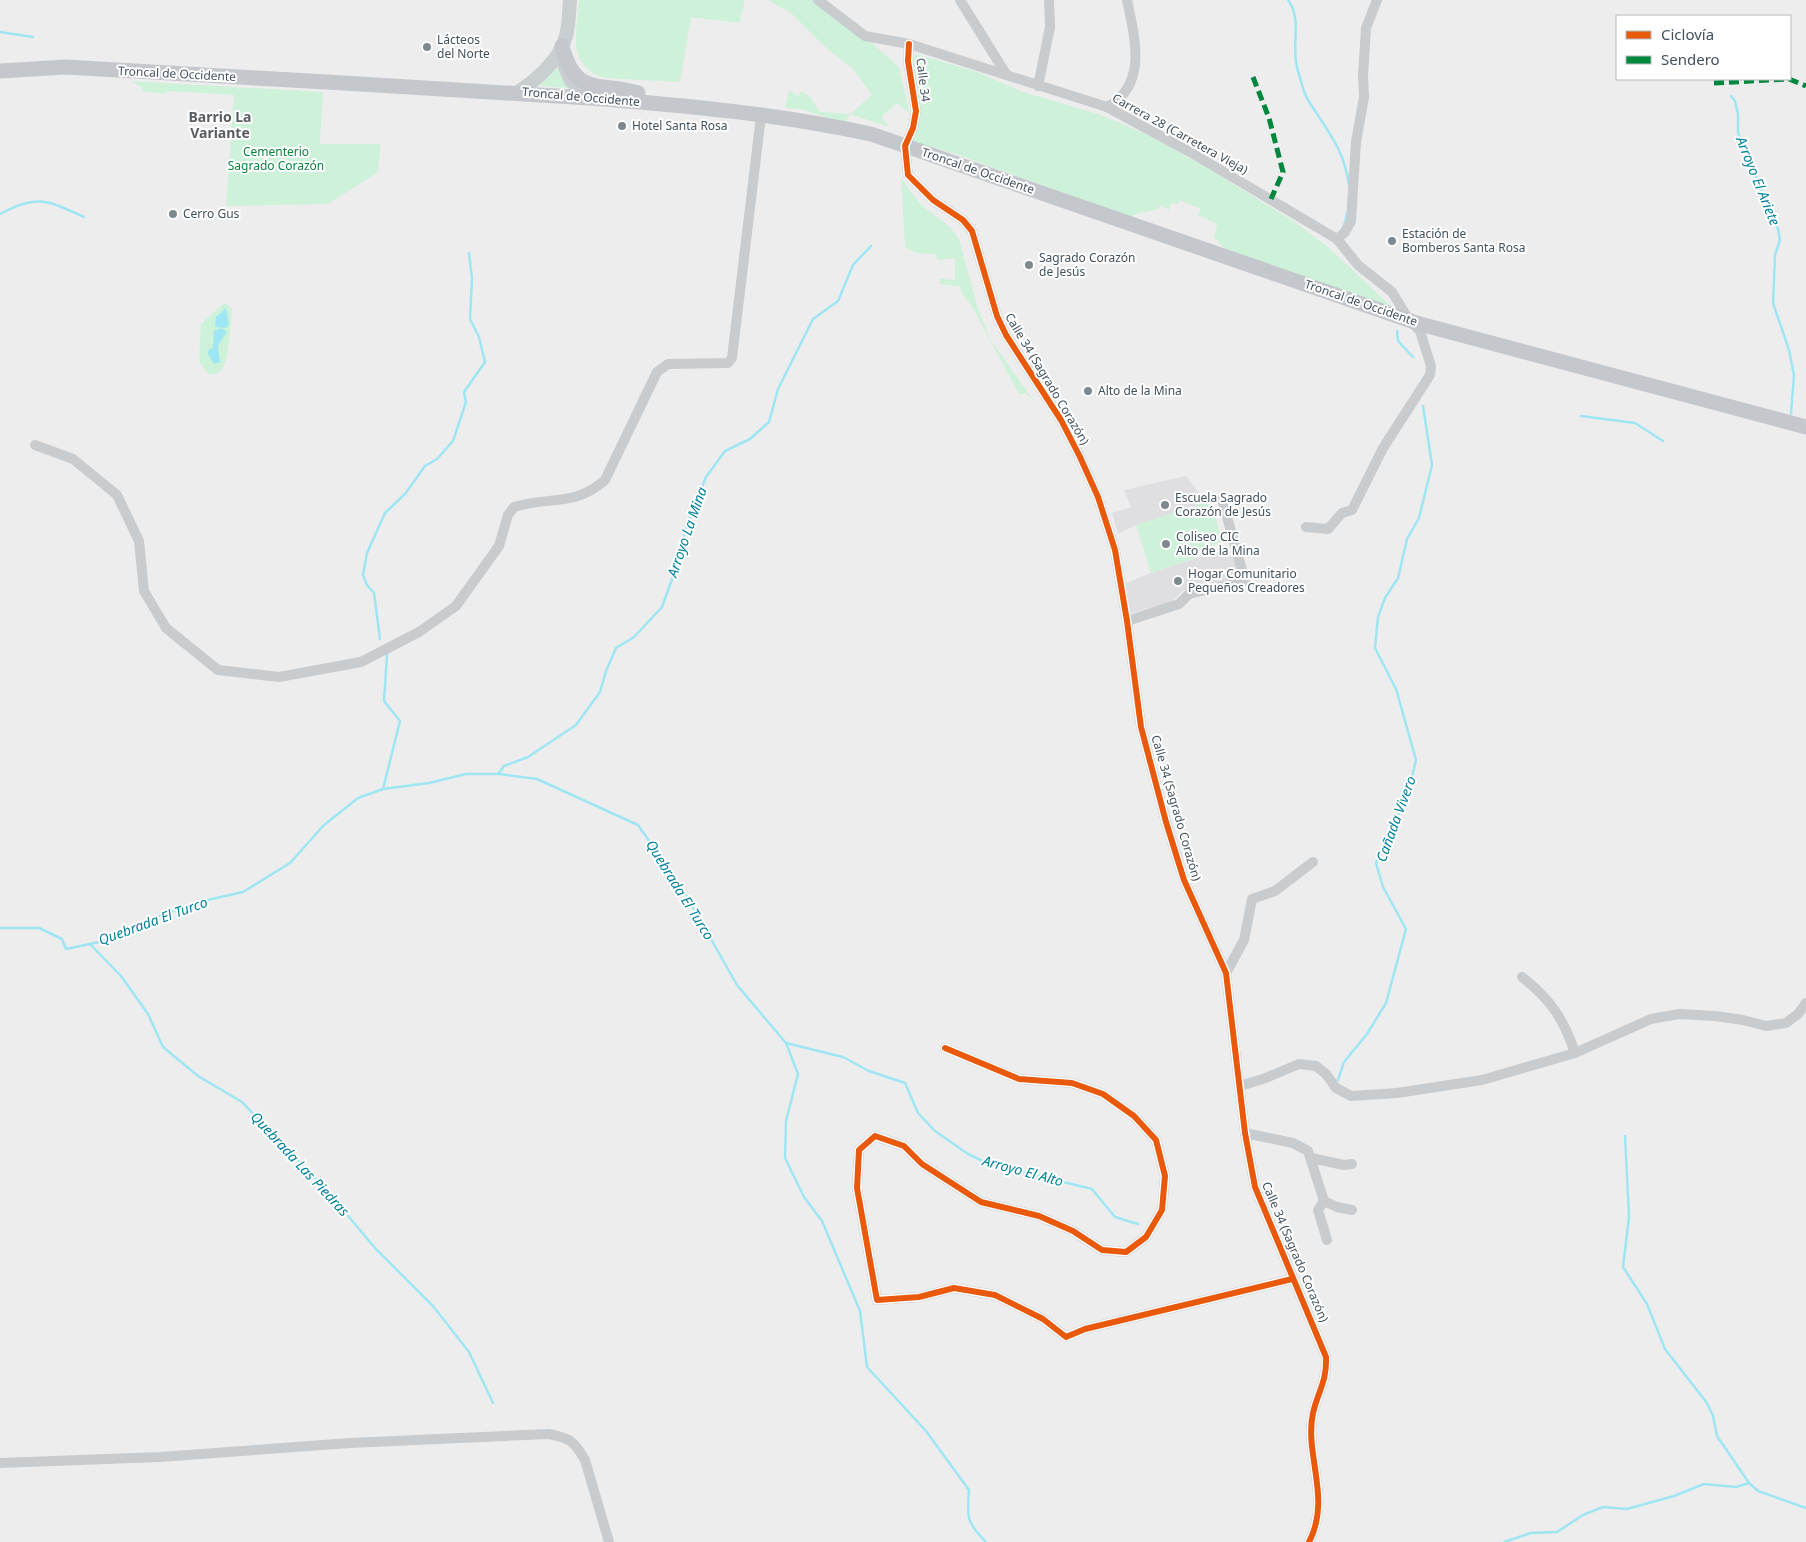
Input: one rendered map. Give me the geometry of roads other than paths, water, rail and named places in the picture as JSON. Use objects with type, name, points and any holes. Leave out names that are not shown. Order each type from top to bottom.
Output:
[{"type":"main road","points":[[562,0],[559,34],[570,67],[587,84],[596,88],[637,92],[647,103]]},
{"type":"main road","points":[[518,92],[539,77],[562,46],[566,36],[570,0]]},
{"type":"main road","points":[[562,46],[565,70],[575,86],[589,98]]},
{"type":"main road","name":"Troncal de Occidente","points":[[0,71],[66,67],[518,92],[647,103],[821,123],[871,134],[1409,320],[1806,427]]},
{"type":"street","name":"Carrera 28 (Carretera Vieja)","points":[[818,0],[865,36],[909,44],[1107,107],[1190,152],[1337,239],[1358,265],[1392,292],[1409,320],[1420,331],[1431,366],[1430,375],[1383,448],[1352,510],[1342,513],[1328,529],[1306,527]]},
{"type":"street","points":[[960,0],[1006,74]]},
{"type":"street","points":[[1038,86],[1049,33],[1049,0]]},
{"type":"street","points":[[1107,107],[1117,102],[1132,82],[1137,49],[1127,0]]},
{"type":"street","points":[[1337,239],[1345,232],[1350,221],[1356,142],[1364,97],[1363,76],[1366,28],[1377,0]]},
{"type":"street","name":"Calle 34","points":[[905,146],[913,128],[916,111],[908,61],[909,44]]},
{"type":"street","points":[[35,445],[73,459],[117,495],[139,541],[144,591],[166,628],[218,670],[280,677],[361,662],[419,632],[456,606],[499,546],[508,515],[514,507],[575,497],[591,492],[605,480],[657,372],[664,366],[668,364],[728,363],[732,358],[761,116]]},
{"type":"street","name":"Calle 34 (Sagrado Corazón)","points":[[905,146],[908,175],[933,200],[964,220],[972,231],[997,316],[1006,336],[1061,420],[1088,473],[1115,550],[1127,621],[1141,727],[1166,822],[1184,880],[1226,973],[1244,1133],[1255,1187],[1326,1358],[1326,1374],[1313,1413],[1312,1433],[1319,1489],[1316,1518],[1309,1542]]},
{"type":"street","points":[[1127,621],[1179,604],[1189,594],[1245,581],[1222,499]]},
{"type":"street","points":[[1226,973],[1244,940],[1252,899],[1275,891],[1313,862]]},
{"type":"street","points":[[1522,977],[1545,996],[1556,1010],[1569,1035],[1575,1053]]},
{"type":"street","points":[[1240,1086],[1299,1064],[1316,1066],[1326,1074],[1336,1088],[1351,1096],[1366,1097],[1482,1080],[1575,1053],[1651,1019],[1688,1014],[1743,1020],[1766,1026],[1786,1023],[1798,1014],[1806,1002]]},
{"type":"street","points":[[945,1048],[1019,1079],[1072,1083],[1103,1094],[1134,1116],[1156,1140],[1165,1176],[1162,1210],[1146,1237],[1126,1252],[1102,1250],[1073,1231],[1039,1216],[1008,1211],[981,1202],[922,1164],[904,1146],[875,1136],[859,1150],[856,1188],[877,1300],[919,1297],[954,1288],[996,1295],[1043,1319],[1066,1337],[1084,1329],[1292,1279]]},
{"type":"street","points":[[1244,1133],[1293,1143],[1308,1151],[1324,1201],[1337,1207],[1352,1210]]},
{"type":"street","points":[[1311,1158],[1322,1158],[1344,1165],[1352,1164]]},
{"type":"street","points":[[1324,1201],[1318,1210],[1327,1240]]},
{"type":"street","points":[[0,1463],[160,1457],[350,1443],[549,1434],[567,1437],[578,1448],[584,1460],[609,1542]]},
{"type":"water","points":[[226,308],[229,324],[226,328],[215,327],[216,317]]},
{"type":"water","points":[[221,328],[227,332],[218,345],[220,362],[214,364],[208,354],[209,349],[213,348],[214,331]]},
{"type":"waterway","points":[[1288,0],[1295,16],[1295,53],[1303,90],[1339,150],[1347,172],[1349,185]]},
{"type":"waterway","points":[[0,32],[33,37]]},
{"type":"waterway","name":"Arroyo El Ariete","points":[[1731,96],[1735,101],[1738,114],[1738,133],[1778,229],[1780,240],[1775,255],[1773,303],[1789,350],[1794,375],[1791,414]]},
{"type":"waterway","points":[[0,214],[24,204],[42,202],[51,203],[84,217]]},
{"type":"waterway","points":[[1344,227],[1347,213]]},
{"type":"waterway","name":"Arroyo La Mina","points":[[499,773],[504,766],[528,757],[576,725],[600,692],[606,671],[616,648],[634,637],[662,607],[679,560],[685,531],[706,477],[725,451],[750,439],[769,422],[778,389],[813,319],[838,301],[853,265],[871,246]]},
{"type":"waterway","points":[[380,639],[374,593],[367,585],[363,575],[367,553],[385,513],[405,494],[425,466],[437,459],[453,441],[466,402],[464,392],[485,362],[479,337],[470,319],[472,279],[469,253]]},
{"type":"waterway","points":[[1397,331],[1398,341],[1413,357]]},
{"type":"waterway","name":"Cañada Vivero","points":[[1338,1080],[1344,1062],[1367,1034],[1386,1003],[1406,929],[1383,887],[1376,863],[1408,794],[1416,760],[1396,689],[1375,648],[1378,617],[1385,598],[1398,578],[1407,539],[1419,518],[1432,465],[1423,406]]},
{"type":"waterway","points":[[1581,416],[1635,423],[1663,441]]},
{"type":"waterway","points":[[383,789],[400,721],[384,701],[387,655]]},
{"type":"waterway","name":"Quebrada El Turco","points":[[0,928],[39,928],[62,939],[66,949],[104,941],[144,922],[194,903],[243,892],[290,863],[324,825],[358,798],[383,789],[429,783],[466,774],[499,774],[537,779],[638,825],[682,888],[737,985],[786,1043],[798,1074],[786,1121],[785,1158],[804,1197],[822,1221],[860,1311],[867,1367],[926,1431],[969,1490],[969,1519],[986,1542]]},
{"type":"waterway","name":"Quebrada Las Piedras","points":[[90,944],[121,976],[148,1014],[163,1047],[198,1076],[242,1102],[328,1192],[375,1248],[433,1306],[469,1352],[493,1403]]},
{"type":"waterway","name":"Arroyo El Alto","points":[[786,1043],[843,1057],[869,1071],[905,1083],[918,1113],[935,1131],[968,1154],[989,1164],[1092,1189],[1115,1217],[1138,1224]]},
{"type":"waterway","points":[[1625,1136],[1629,1217],[1623,1267],[1647,1304],[1665,1349],[1707,1403],[1713,1416],[1717,1436],[1749,1483],[1758,1491],[1806,1508]]},
{"type":"waterway","points":[[1504,1542],[1531,1533],[1557,1532],[1583,1515],[1603,1507],[1627,1509],[1674,1496],[1704,1484],[1736,1487],[1749,1483]]},
{"type":"place","name":"Lácteos del Norte","points":[[427,47]]},
{"type":"place","name":"Hotel Santa Rosa","points":[[622,126]]},
{"type":"place","name":"Cerro Gus","points":[[173,214]]},
{"type":"place","name":"Estación de Bomberos Santa Rosa","points":[[1392,241]]},
{"type":"place","name":"Sagrado Corazón de Jesús","points":[[1029,265]]},
{"type":"place","name":"Alto de la Mina","points":[[1088,391]]},
{"type":"place","name":"Escuela Sagrado Corazón de Jesús","points":[[1165,505]]},
{"type":"place","name":"Coliseo CIC Alto de la Mina","points":[[1166,544]]},
{"type":"place","name":"Hogar Comunitario Pequeños Creadores","points":[[1178,581]]},
{"type":"district","name":"Barrio La Variante","points":[[220,126]]},
{"type":"park label","name":"Cementerio Sagrado Corazón","points":[[276,159]]}]
